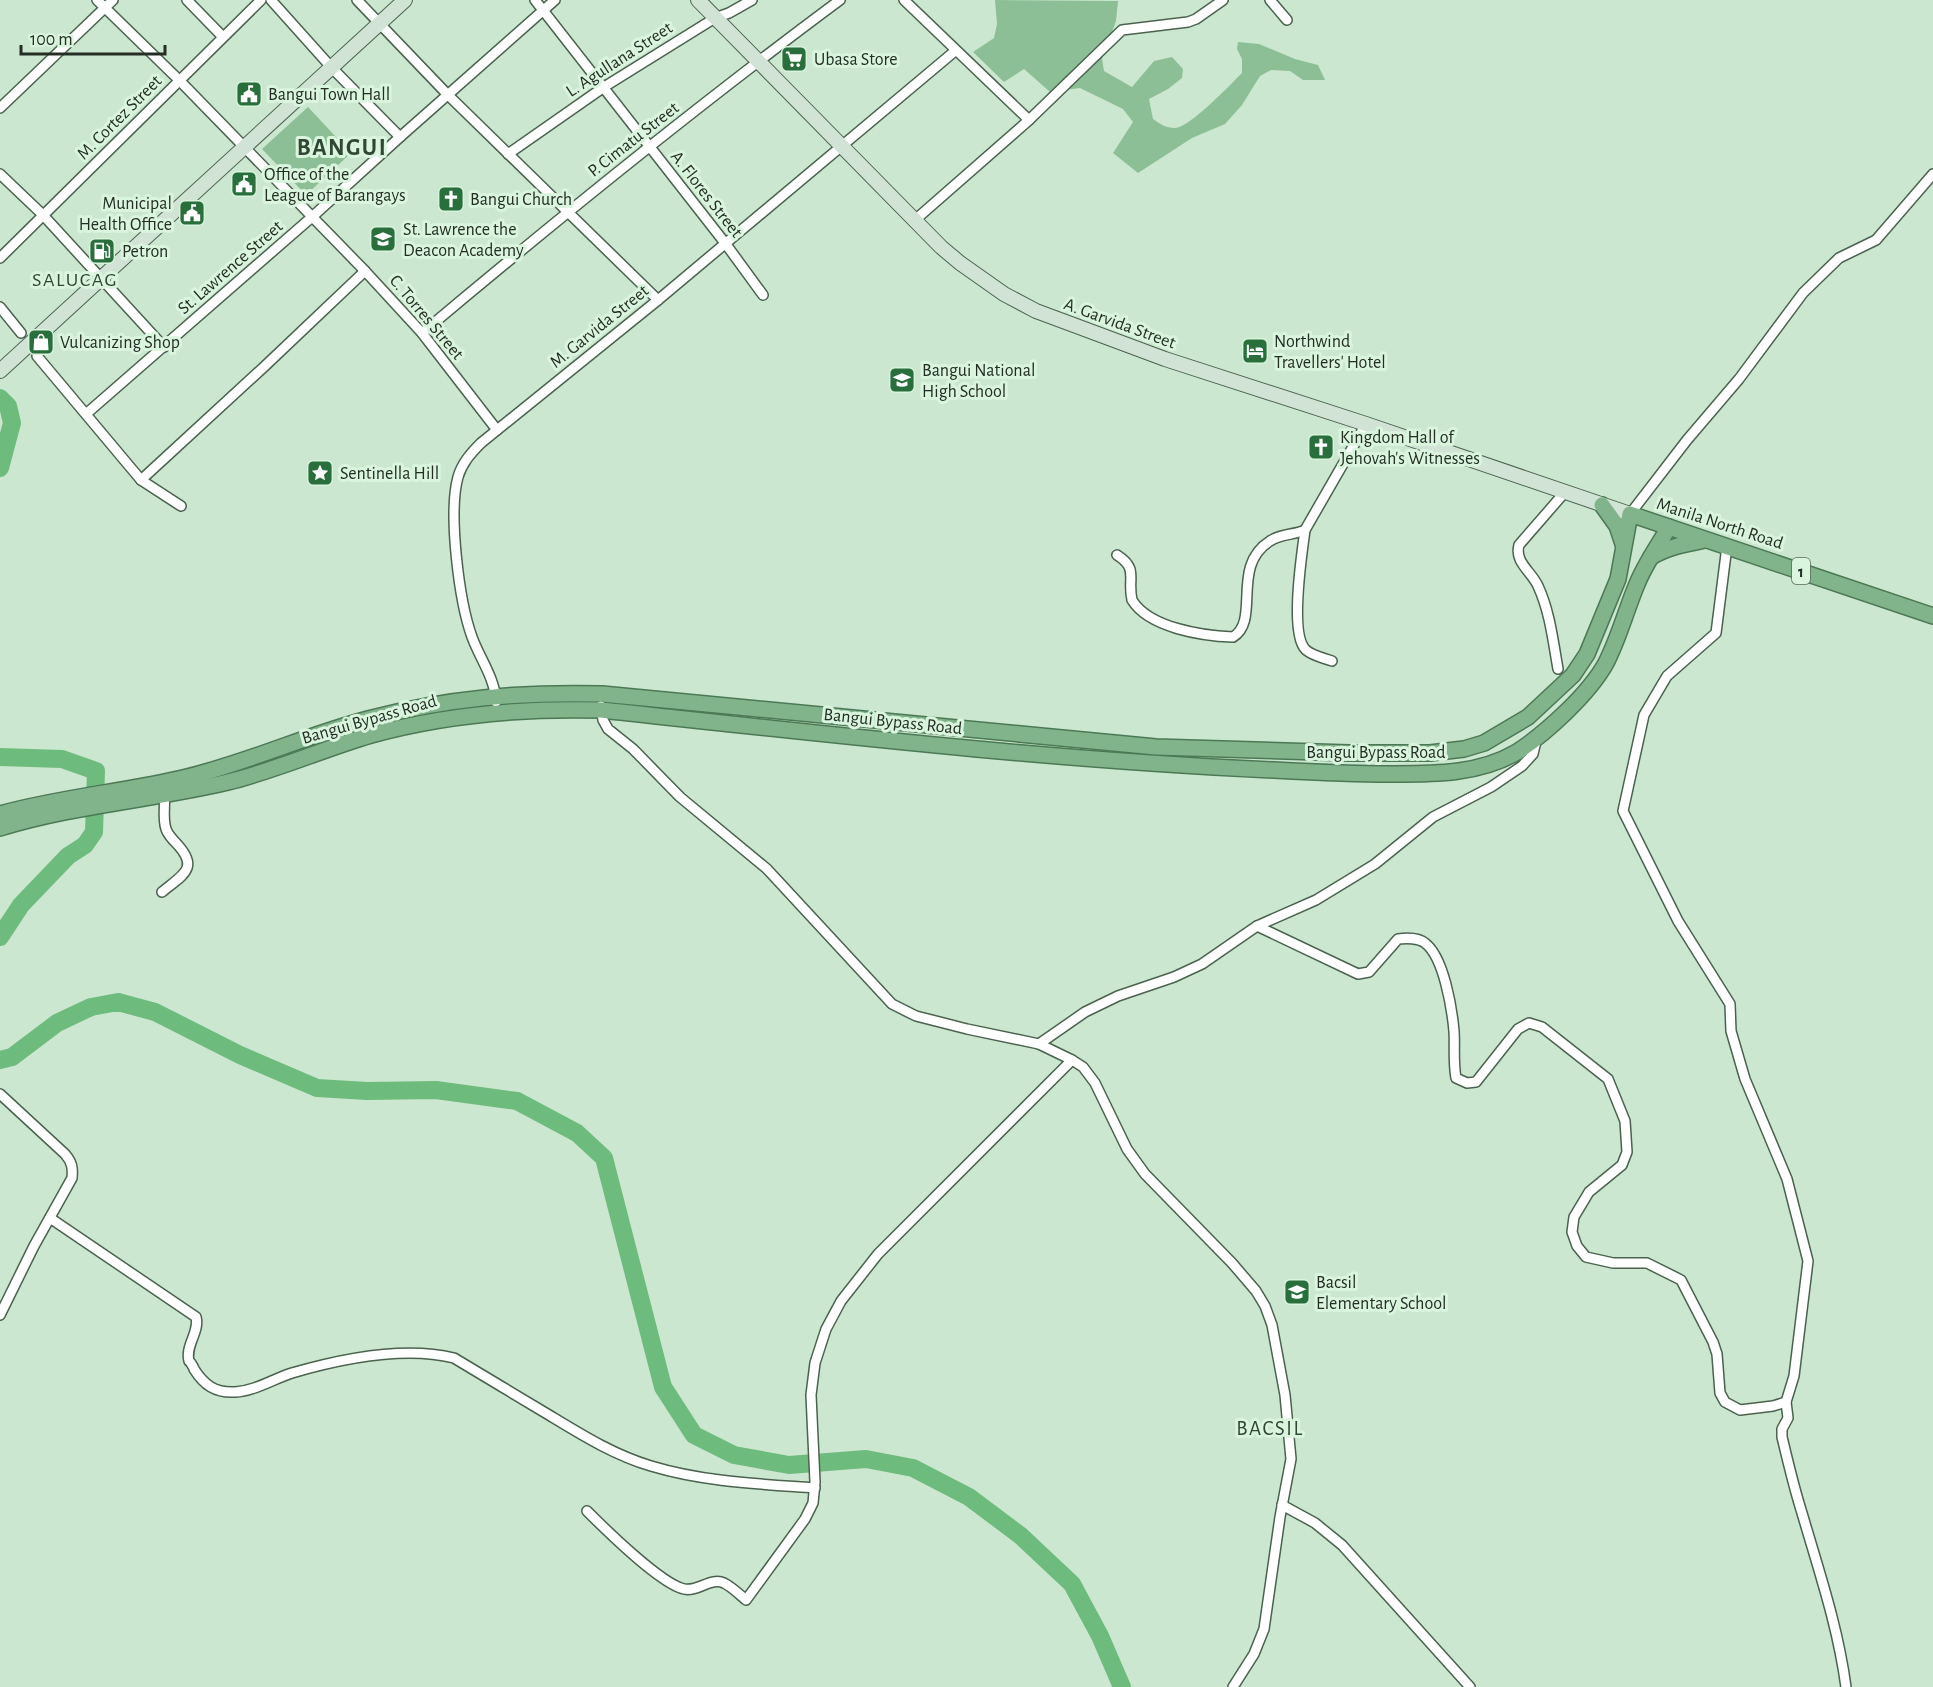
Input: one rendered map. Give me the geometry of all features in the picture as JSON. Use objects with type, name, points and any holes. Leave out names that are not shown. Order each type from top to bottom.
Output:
[{"type":"highway","points":[[1602,505],[1617,526],[1624,548]]},
{"type":"highway","name":"Manila North Road","points":[[1630,514],[1933,616]]},
{"type":"highway","name":"Bangui Bypass Road","points":[[0,814],[30,806],[70,804],[232,781],[369,736],[549,693],[602,694],[1156,747],[1349,753],[1430,753],[1464,749],[1484,743],[1528,717],[1573,675],[1587,654],[1618,579],[1630,514]]},
{"type":"highway","name":"Bangui Bypass Road","points":[[496,704],[601,710],[1066,758],[1158,765],[1357,774],[1433,774],[1464,771],[1495,763],[1516,752],[1537,737],[1590,687],[1605,663],[1639,578],[1670,527]]},
{"type":"highway","points":[[1651,557],[1665,549],[1708,540]]},
{"type":"highway","points":[[1604,614],[1623,621]]},
{"type":"highway","name":"Bangui Bypass Road","points":[[0,828],[70,804]]},
{"type":"main road","points":[[3,369],[405,0]]},
{"type":"main road","name":"A. Garvida Street","points":[[698,0],[915,220],[960,263],[1004,294],[1036,311],[1165,359],[1366,424],[1630,514]]},
{"type":"street","name":"C. Torres Street","points":[[97,0],[245,146],[365,271],[422,333],[497,430]]},
{"type":"street","points":[[0,108],[113,0]]},
{"type":"street","points":[[187,0],[223,37]]},
{"type":"street","name":"M. Cortez Street","points":[[0,258],[261,0]]},
{"type":"street","points":[[271,0],[331,68],[400,136]]},
{"type":"street","points":[[357,0],[447,95],[658,300]]},
{"type":"street","name":"A. Flores Street","points":[[535,0],[726,243],[763,295]]},
{"type":"street","name":"St. Lawrence Street","points":[[86,414],[312,217],[400,136],[555,0]]},
{"type":"street","name":"L. Agullana Street","points":[[508,153],[604,87],[715,18],[752,0]]},
{"type":"street","name":"P. Cimatu Street","points":[[422,333],[567,211],[758,61],[840,0]]},
{"type":"street","points":[[904,0],[1029,120]]},
{"type":"street","points":[[915,220],[1029,120],[1122,30],[1188,22],[1223,0]]},
{"type":"street","points":[[1270,0],[1287,20]]},
{"type":"street","name":"M. Garvida Street","points":[[496,704],[491,676],[472,638],[465,614],[455,543],[454,514],[456,486],[461,467],[475,449],[497,430],[658,300],[955,51]]},
{"type":"street","points":[[0,174],[43,215],[164,347]]},
{"type":"street","points":[[1630,514],[1687,440],[1739,379],[1803,293],[1839,258],[1876,240],[1933,174]]},
{"type":"street","points":[[141,480],[365,271]]},
{"type":"street","points":[[0,307],[21,333]]},
{"type":"street","points":[[37,356],[141,480],[181,506]]},
{"type":"street","points":[[1332,661],[1317,657],[1301,644],[1298,619],[1299,571],[1305,530],[1366,424]]},
{"type":"street","points":[[1558,669],[1545,605],[1537,584],[1519,560],[1517,553],[1525,537],[1565,492]]},
{"type":"street","points":[[1117,555],[1131,567],[1132,600],[1150,616],[1193,634],[1233,637],[1242,627],[1247,609],[1248,571],[1256,554],[1270,541],[1305,530]]},
{"type":"street","points":[[1727,546],[1716,633],[1667,676],[1644,715],[1623,812],[1678,921],[1730,1004],[1731,1031],[1745,1079],[1787,1179],[1808,1261],[1794,1376],[1786,1402],[1788,1418],[1782,1429],[1782,1437],[1838,1636],[1846,1687]]},
{"type":"street","points":[[602,694],[601,710],[608,729],[646,761],[680,797],[767,869],[892,1004],[916,1016],[1039,1044],[1083,1067],[1095,1083],[1120,1137],[1145,1174],[1232,1263],[1265,1306],[1272,1325],[1280,1366],[1291,1459],[1264,1629],[1254,1653],[1233,1687]]},
{"type":"street","points":[[1039,1044],[1085,1012],[1118,996],[1174,977],[1202,964],[1257,926],[1316,900],[1374,864],[1433,817],[1509,776],[1529,760],[1533,754],[1537,737]]},
{"type":"street","points":[[162,892],[189,866],[186,853],[168,834],[165,827],[163,789]]},
{"type":"street","points":[[1257,926],[1358,974],[1369,972],[1398,939],[1408,938],[1425,943],[1436,956],[1452,1014],[1453,1062],[1456,1078],[1467,1083],[1476,1082],[1518,1029],[1529,1023],[1542,1027],[1608,1079],[1624,1121],[1627,1152],[1622,1165],[1589,1192],[1574,1217],[1572,1232],[1577,1246],[1586,1257],[1613,1263],[1647,1263],[1681,1280],[1713,1342],[1717,1354],[1720,1393],[1725,1402],[1740,1410],[1786,1402]]},
{"type":"street","points":[[587,1511],[621,1544],[678,1587],[691,1589],[718,1581],[746,1599],[805,1519],[813,1503],[815,1485],[811,1395],[815,1363],[826,1329],[841,1301],[878,1254],[1072,1060]]},
{"type":"street","points":[[0,1094],[65,1154],[71,1162],[72,1179],[34,1246],[0,1315]]},
{"type":"street","points":[[50,1218],[196,1317],[198,1323],[190,1342],[189,1361],[203,1383],[212,1388],[233,1392],[251,1389],[291,1373],[358,1358],[436,1354],[454,1358],[593,1441],[618,1454],[651,1466],[689,1475],[738,1482],[815,1485]]},
{"type":"street","points":[[1282,1505],[1315,1523],[1342,1545],[1470,1687]]},
{"type":"green space","points":[[995,0],[1118,1],[1116,21],[1102,59],[1104,71],[1132,87],[1154,61],[1172,57],[1183,69],[1182,78],[1149,99],[1153,119],[1169,127],[1175,128],[1190,121],[1242,73],[1242,59],[1237,49],[1238,42],[1259,44],[1295,59],[1318,65],[1325,80],[1303,80],[1290,71],[1271,70],[1260,76],[1242,105],[1225,124],[1192,138],[1138,173],[1113,153],[1133,122],[1123,109],[1080,88],[1050,92],[1024,69],[1004,82],[973,52],[994,38],[997,24]]},
{"type":"green space","points":[[308,107],[351,153],[306,195],[262,149]]},
{"type":"waterway","points":[[0,398],[8,406],[12,423],[0,468]]},
{"type":"waterway","points":[[0,757],[62,759],[96,771],[94,832],[85,845],[68,856],[21,905],[0,937]]},
{"type":"waterway","points":[[0,1060],[12,1057],[57,1023],[91,1007],[118,1002],[155,1012],[240,1055],[317,1088],[367,1091],[436,1090],[517,1101],[577,1133],[604,1158],[663,1387],[694,1435],[734,1455],[789,1465],[866,1459],[913,1468],[969,1497],[1021,1536],[1072,1584],[1100,1636],[1122,1687]]},
{"type":"place","name":"Ubasa Store","points":[[794,59]]},
{"type":"place","name":"Bangui Town Hall","points":[[249,94]]},
{"type":"place","name":"Office of the League of Barangays","points":[[244,184]]},
{"type":"place","name":"Bangui Church","points":[[451,199]]},
{"type":"place","name":"Municipal Health Office","points":[[192,213]]},
{"type":"place","name":"St. Lawrence the Deacon Academy","points":[[383,239]]},
{"type":"place","name":"Petron","points":[[102,251]]},
{"type":"place","name":"Vulcanizing Shop","points":[[41,342]]},
{"type":"place","name":"Northwind Travellers' Hotel","points":[[1255,351]]},
{"type":"place","name":"Bangui National High School","points":[[902,380]]},
{"type":"place","name":"Kingdom Hall of Jehovah's Witnesses","points":[[1321,447]]},
{"type":"place","name":"Sentinella Hill","points":[[320,473]]},
{"type":"place","name":"Bacsil Elementary School","points":[[1297,1292]]},
{"type":"district","name":"BANGUI","points":[[342,147]]},
{"type":"district","name":"SALUCAG","points":[[75,279]]},
{"type":"district","name":"BACSIL","points":[[1270,1428]]}]
